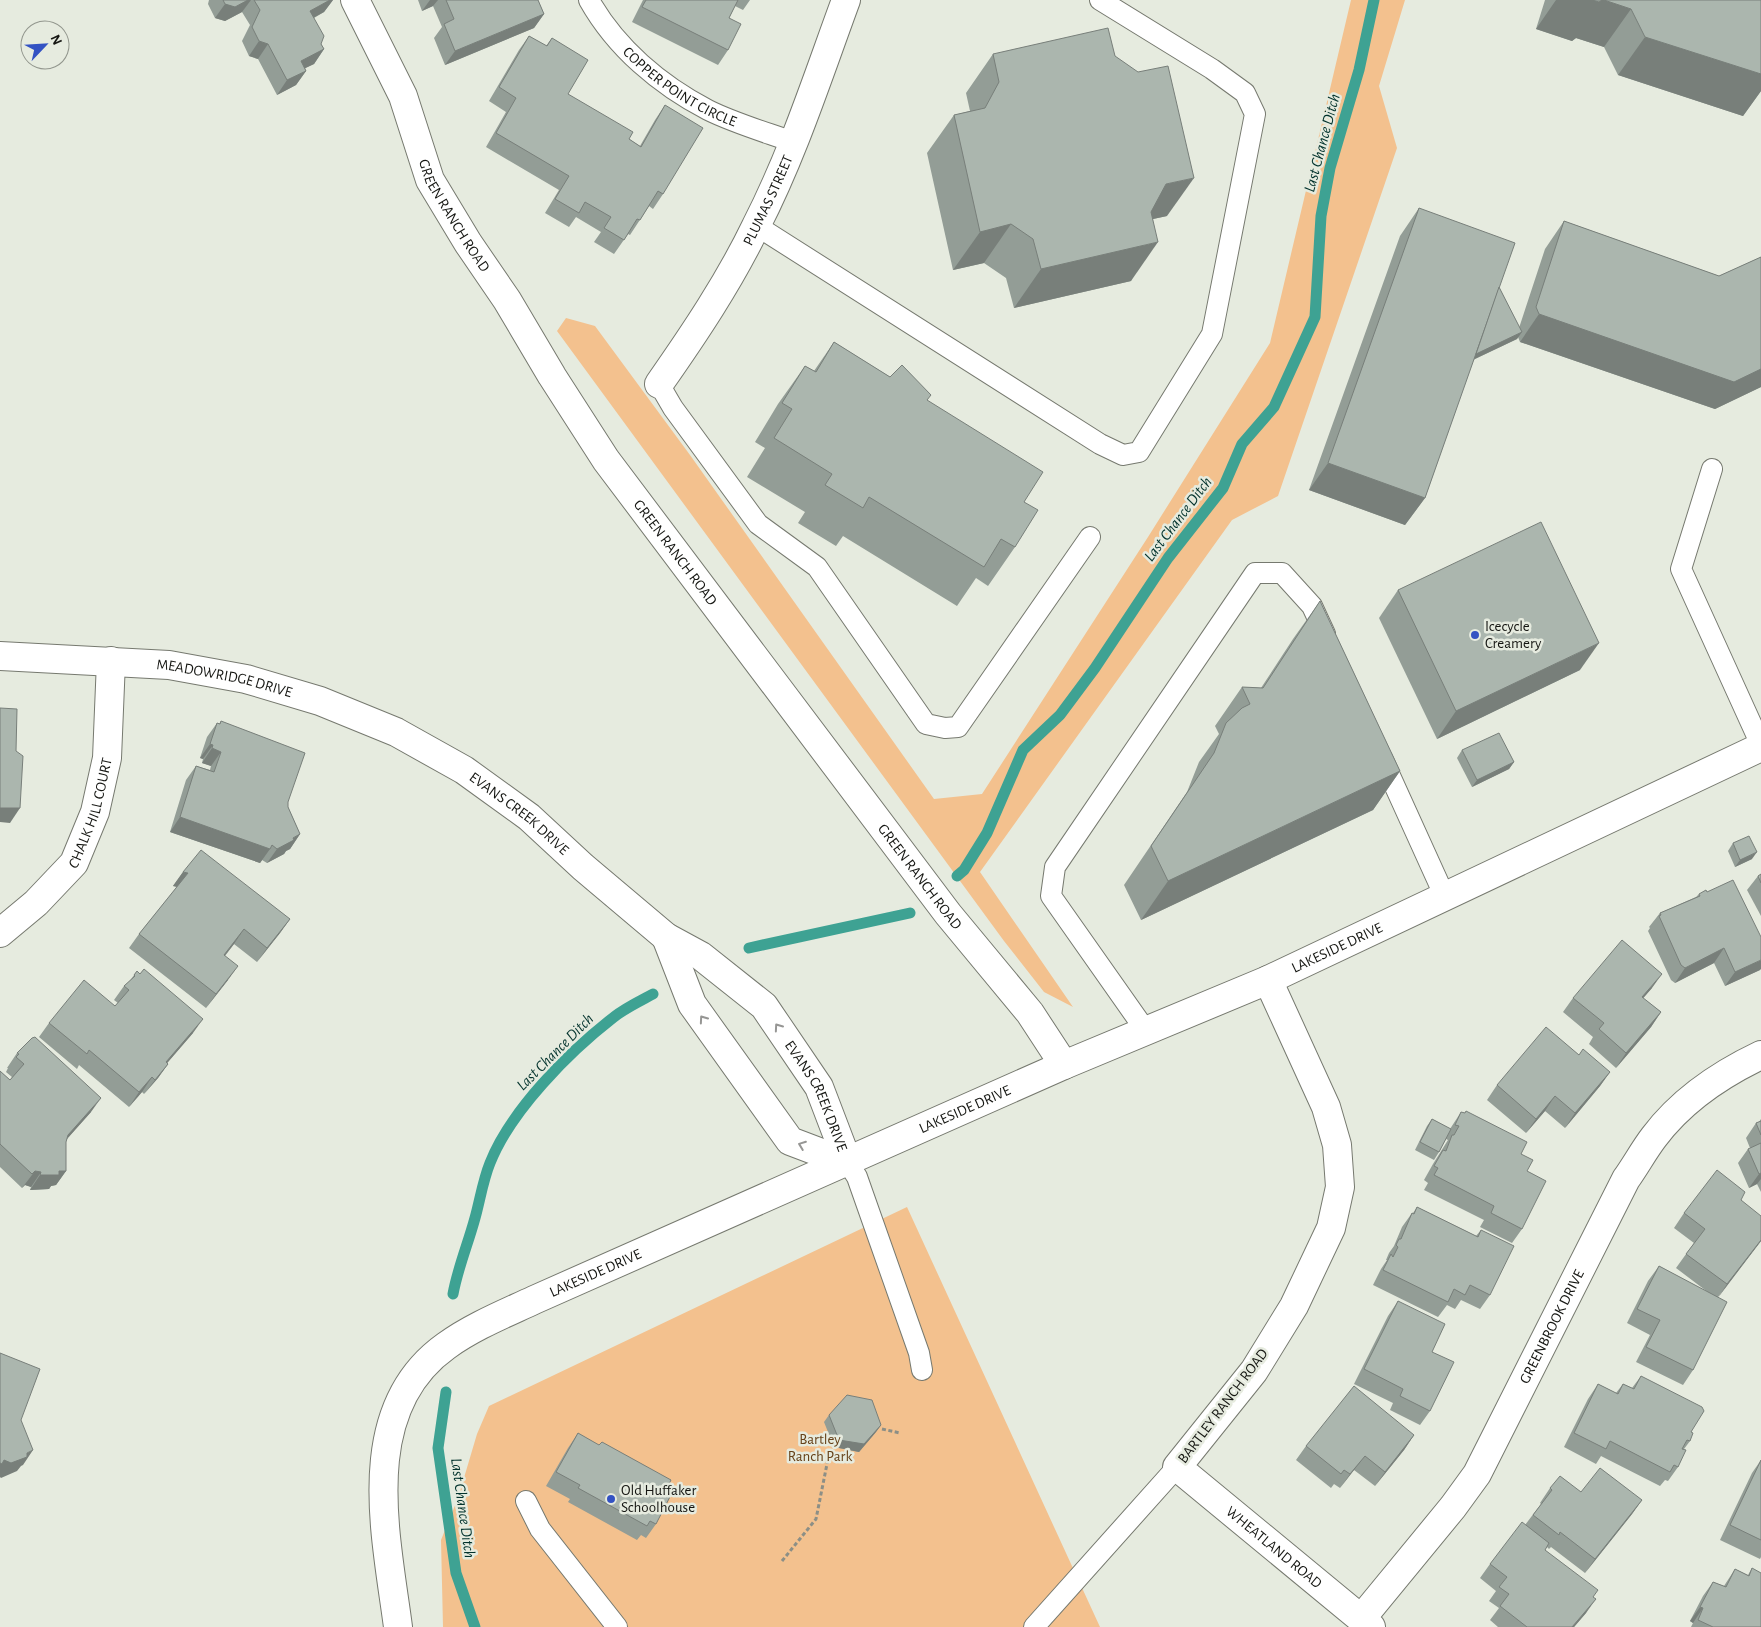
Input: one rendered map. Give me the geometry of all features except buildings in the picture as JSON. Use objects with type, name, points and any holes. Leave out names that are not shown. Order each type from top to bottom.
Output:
[{"type":"street","name":"GREEN RANCH ROAD","points":[[355,0],[403,96],[430,180],[606,460],[948,914],[1030,1013],[1064,1065]]},
{"type":"street","name":"PLUMAS STREET","points":[[658,384],[722,290],[756,226],[793,142],[846,0]]},
{"type":"street","name":"MEADOWRIDGE DRIVE","points":[[0,656],[169,665],[246,679],[320,701],[396,732],[436,755]]},
{"type":"street","name":"CHALK HILL COURT","points":[[0,933],[36,903],[74,863],[95,812],[107,758],[111,661]]},
{"type":"street","name":"LAKESIDE DRIVE","points":[[398,1627],[389,1556],[383,1484],[384,1464],[391,1421],[400,1399],[412,1380],[429,1360],[462,1335],[502,1315],[848,1163],[1064,1065],[1268,980],[1761,746]]},
{"type":"street","name":"EVANS CREEK DRIVE","points":[[436,755],[464,770],[529,817],[583,867],[666,937],[700,956],[764,1006],[819,1087],[848,1163]]},
{"type":"street","name":"EVANS CREEK DRIVE","points":[[666,937],[692,1004],[790,1141],[848,1163]]},
{"type":"street","name":"BARTLEY RANCH ROAD","points":[[1177,1467],[1254,1371],[1294,1306],[1332,1228],[1340,1187],[1338,1145],[1326,1108],[1268,980]]},
{"type":"street","name":"GREENBROOK DRIVE","points":[[1366,1623],[1477,1474],[1626,1179],[1655,1136],[1692,1098],[1734,1068],[1761,1055]]},
{"type":"street","name":"WHEATLAND ROAD","points":[[1177,1467],[1366,1623]]},
{"type":"lane","name":"COPPER POINT CIRCLE","points":[[589,0],[626,50],[666,85],[709,110],[793,142]]},
{"type":"lane","points":[[756,226],[1100,444],[1122,456],[1139,452],[1212,334],[1255,114],[1245,93],[1212,69],[1100,0]]},
{"type":"lane","points":[[658,384],[673,408],[758,524],[818,567],[926,724],[946,728],[958,727],[1090,537]]},
{"type":"lane","points":[[1712,469],[1681,569],[1761,746]]},
{"type":"lane","points":[[1146,1031],[1051,896],[1055,867],[1255,573],[1282,573],[1312,606],[1332,651]]},
{"type":"lane","points":[[1373,740],[1445,897]]},
{"type":"lane","points":[[848,1163],[857,1177],[872,1218],[919,1353],[922,1370]]},
{"type":"lane","name":"BARTLEY RANCH ROAD","points":[[1034,1627],[1177,1467]]},
{"type":"lane","points":[[526,1501],[540,1529],[617,1627]]},
{"type":"path","points":[[882,1429],[900,1433]]},
{"type":"path","points":[[782,1561],[816,1519],[829,1454]]},
{"type":"green space","points":[[1351,0],[1405,0],[1379,86],[1397,148],[1278,496],[1232,520],[980,872],[1073,1007],[1044,992],[1004,941],[557,331],[566,318],[595,326],[690,455],[934,799],[982,794],[1148,537],[1270,343]]},
{"type":"green space","name":"Bartley Ranch Park","points":[[907,1207],[1100,1627],[443,1627],[441,1540],[458,1498],[477,1434],[489,1406]]},
{"type":"waterway","name":"Last Chance Ditch","points":[[957,876],[964,870],[987,833],[1023,750],[1060,715],[1095,668],[1168,558],[1223,488],[1242,444],[1274,407],[1315,317],[1321,216],[1330,168],[1359,70],[1374,0]]},
{"type":"waterway","name":"Last Chance Ditch","points":[[749,948],[910,913]]},
{"type":"waterway","name":"Last Chance Ditch","points":[[453,1294],[483,1183],[490,1163],[512,1123],[543,1083],[579,1047],[618,1014],[653,994]]},
{"type":"waterway","name":"Last Chance Ditch","points":[[446,1392],[438,1448],[456,1573],[475,1627]]},
{"type":"place","name":"Icecycle Creamery","points":[[1475,635]]},
{"type":"place","name":"Old Huffaker Schoolhouse","points":[[611,1499]]}]
